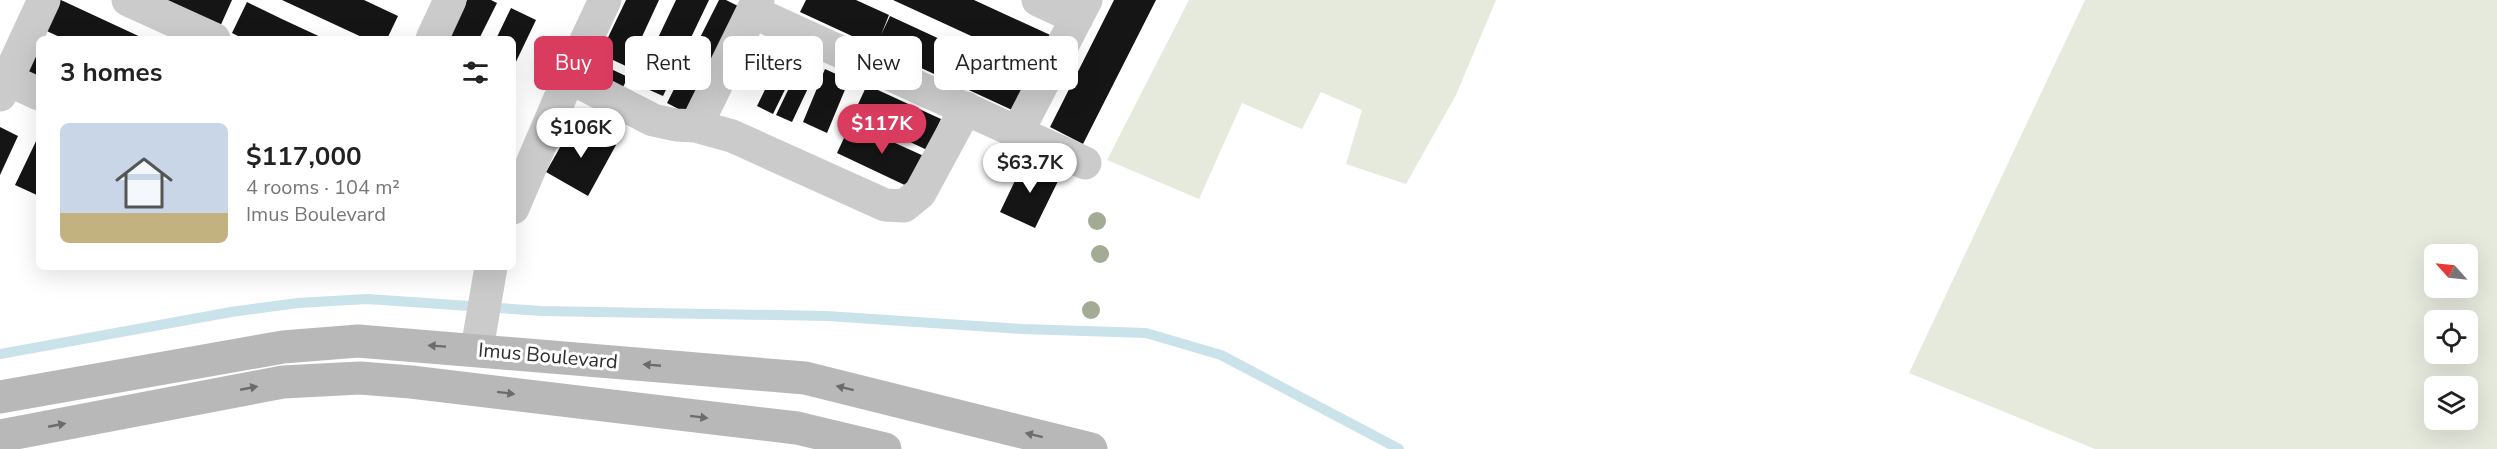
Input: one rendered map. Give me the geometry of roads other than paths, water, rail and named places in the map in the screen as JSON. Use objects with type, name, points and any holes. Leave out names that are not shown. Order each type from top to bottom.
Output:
[{"type":"main road","name":"Imus Boulevard","points":[[0,397],[283,346],[358,340],[479,338],[805,378],[1091,449]]},
{"type":"main road","name":"Imus Boulevard","points":[[0,436],[283,382],[360,378],[411,382],[797,428],[885,449]]},
{"type":"street","points":[[36,93],[2,83],[44,0]]},
{"type":"street","points":[[128,0],[207,36]]},
{"type":"street","points":[[588,36],[605,0]]},
{"type":"street","points":[[1018,131],[1082,9],[1038,0]]},
{"type":"street","points":[[696,126],[756,6],[1085,163]]},
{"type":"street","points":[[516,201],[563,90]]},
{"type":"street","points":[[594,90],[653,120],[696,126],[732,136],[885,205],[904,206],[920,193],[966,108]]},
{"type":"street","points":[[479,338],[488,279]]},
{"type":"waterway","points":[[0,354],[231,312],[298,303],[367,299],[542,311],[827,316],[1023,329],[1146,333],[1221,355],[1399,449]]}]
